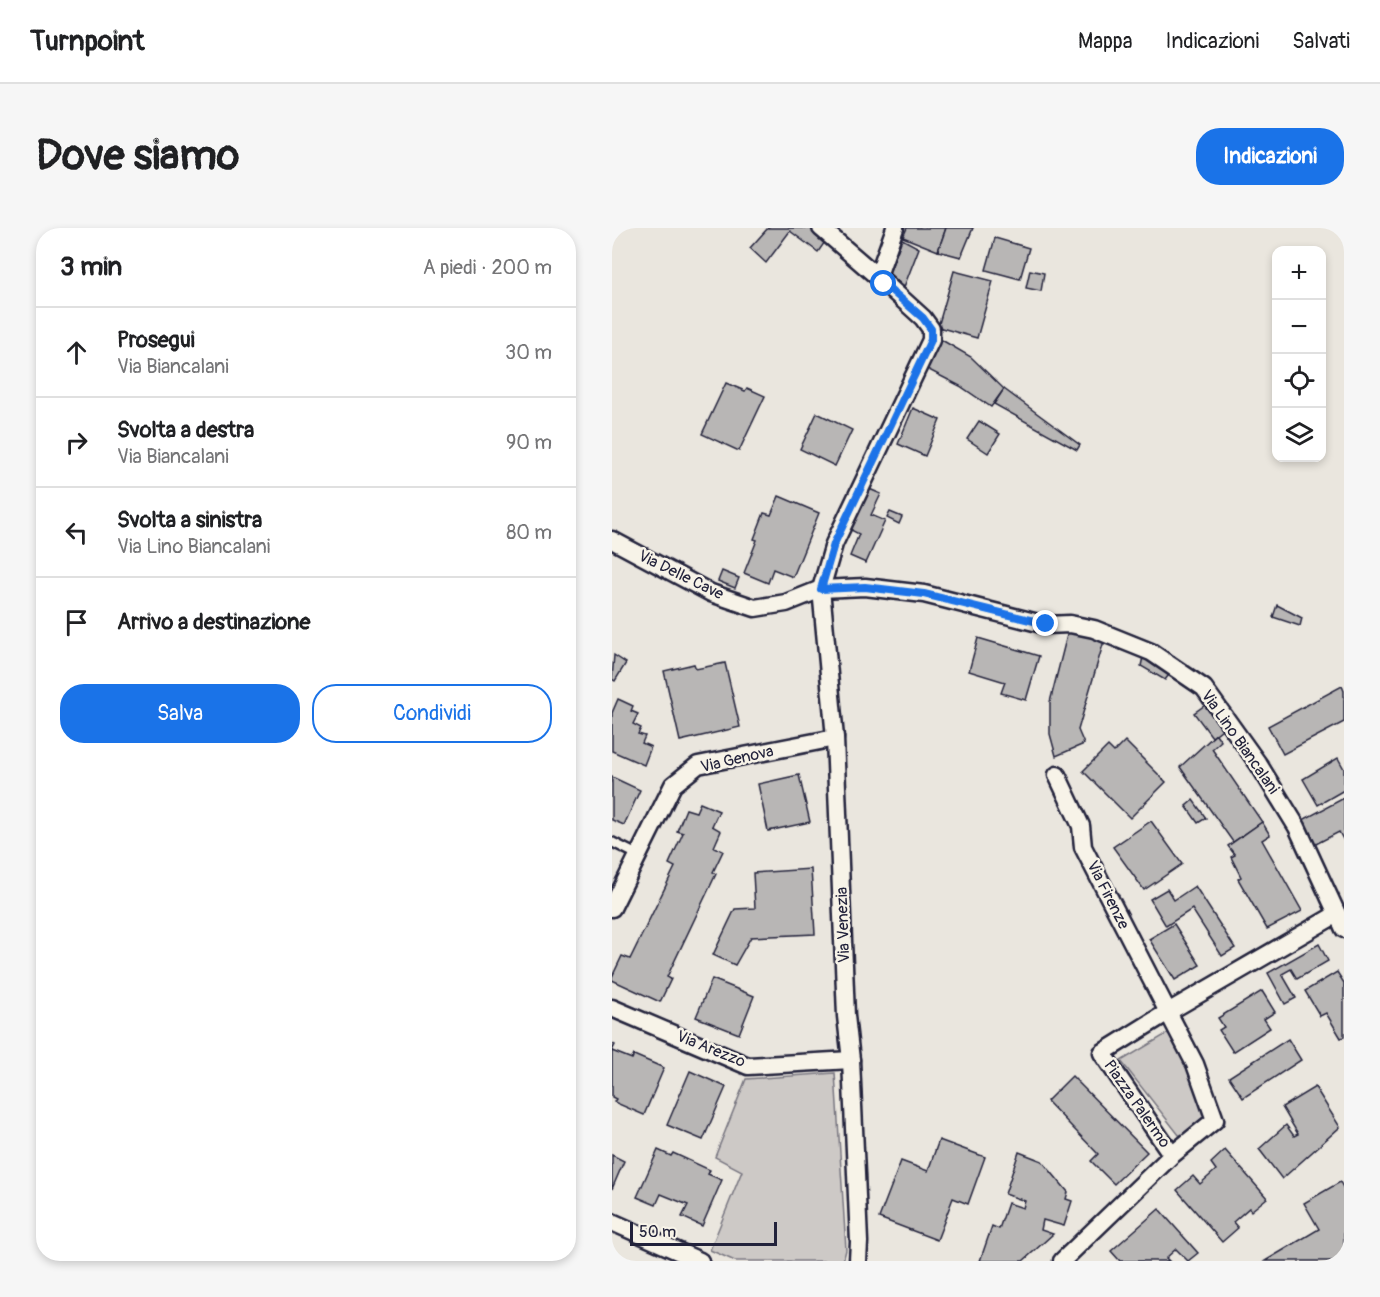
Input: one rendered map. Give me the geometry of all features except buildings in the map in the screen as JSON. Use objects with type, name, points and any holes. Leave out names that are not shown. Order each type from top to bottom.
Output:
[{"type":"street","points":[[821,228],[923,318],[931,329],[931,340],[834,544],[821,589]]},
{"type":"street","points":[[879,278],[895,228]]},
{"type":"street","name":"Via Delle Cave","points":[[612,540],[711,593],[755,608],[786,603],[821,589]]},
{"type":"street","name":"Via Lino Biancalani","points":[[821,589],[865,587],[924,594],[1046,624],[1070,624],[1094,629],[1151,652],[1204,688],[1259,765],[1297,827],[1340,922]]},
{"type":"street","name":"Via Venezia","points":[[821,589],[835,738],[846,1016],[860,1261]]},
{"type":"street","name":"Via Genova","points":[[612,909],[673,784],[698,765],[835,738]]},
{"type":"street","name":"Via Firenze","points":[[1057,775],[1081,826],[1083,847],[1168,1012]]},
{"type":"street","points":[[1168,1012],[1340,922]]},
{"type":"street","name":"Via Arezzo","points":[[612,1008],[748,1066],[850,1060]]},
{"type":"street","name":"Piazza Palermo","points":[[1168,1012],[1195,1064],[1215,1120],[1172,1155],[1102,1053],[1168,1012]]},
{"type":"street","points":[[1062,1261],[1172,1155]]},
{"type":"street","points":[[612,1222],[700,1261]]},
{"type":"lane","points":[[612,842],[638,855]]},
{"type":"shaded area","points":[[1173,1030],[1210,1118],[1187,1135],[1179,1135],[1121,1061]]},
{"type":"shaded area","points":[[835,1073],[846,1250],[843,1261],[735,1261],[710,1250],[742,1171],[715,1157],[746,1079]]},
{"type":"route","points":[[884,284],[923,318],[931,329],[931,340],[834,544],[821,589],[865,587],[924,594],[1046,624]]}]
